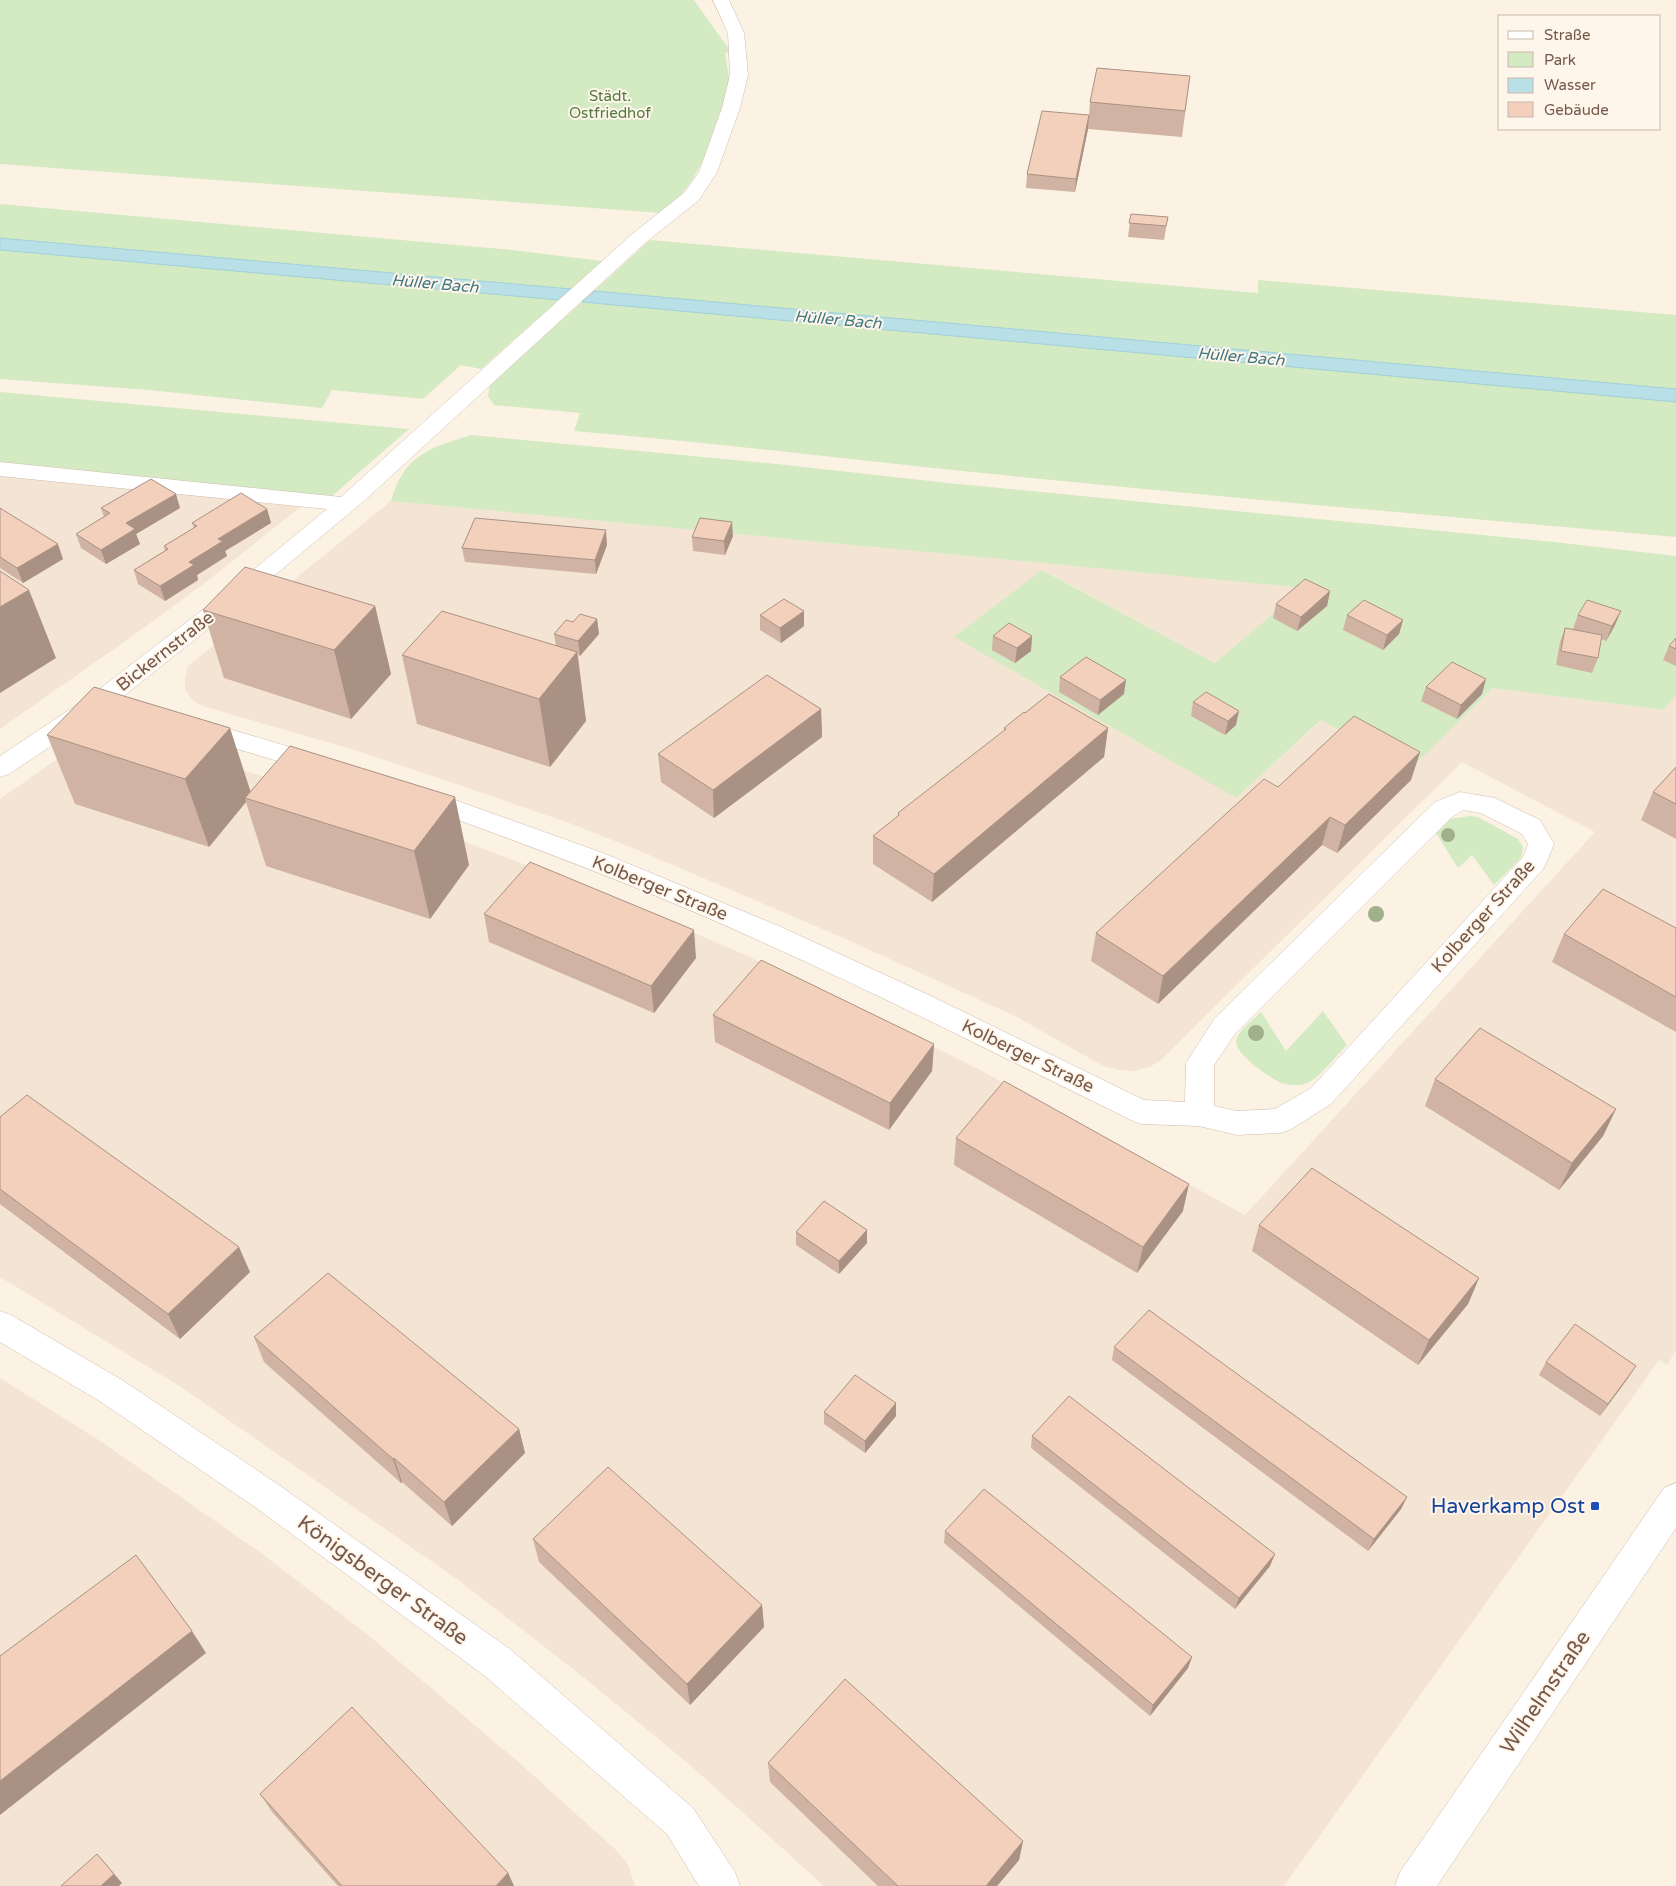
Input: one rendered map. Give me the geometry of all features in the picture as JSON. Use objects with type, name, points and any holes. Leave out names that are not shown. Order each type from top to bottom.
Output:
[{"type":"street","name":"Bickernstraße","points":[[0,768],[102,700],[243,590],[346,504],[638,239],[692,196],[708,172],[732,108],[739,75],[736,33],[721,0]]},
{"type":"street","points":[[0,469],[346,504]]},
{"type":"street","points":[[102,700],[131,708]]},
{"type":"street","points":[[179,723],[342,772]]},
{"type":"street","name":"Kolberger Straße","points":[[399,789],[594,860],[771,934],[923,1004],[1141,1112],[1199,1114],[1237,1123],[1280,1121],[1321,1096],[1535,861],[1541,844],[1531,827],[1486,804],[1460,801],[1444,808],[1225,1026],[1200,1063],[1199,1114]]},
{"type":"street","name":"Königsberger Straße","points":[[0,1325],[110,1390],[259,1491],[498,1663],[680,1821],[721,1886]]},
{"type":"street","name":"Wilhelmstraße","points":[[1414,1886],[1676,1499]]},
{"type":"shaded area","points":[[0,476],[304,504],[206,582],[0,729]]},
{"type":"shaded area","points":[[391,501],[1303,588],[1215,663],[1043,570],[1236,798],[1322,720],[1411,768],[1493,688],[1662,710],[1676,695],[1676,1351],[1667,1365],[1659,1360],[1284,1886],[824,1886],[690,1765],[582,1676],[457,1579],[181,1387],[0,1277],[0,799],[70,750],[216,762],[423,826],[618,900],[743,954],[855,1007],[982,1071],[1245,1215],[1595,832],[1462,762],[1161,1060],[1150,1067],[1134,1071],[1103,1066],[1017,1017],[841,937],[640,851],[569,823],[358,751],[199,705],[190,697],[185,688],[188,666]]},
{"type":"shaded area","points":[[0,1378],[102,1442],[261,1553],[368,1635],[514,1758],[615,1849],[628,1864],[635,1886],[0,1886]]},
{"type":"green space","name":"Städt. Ostfriedhof","points":[[0,0],[694,0],[731,52],[725,53],[730,84],[704,158],[693,179],[681,195],[661,213],[0,164]]},
{"type":"green space","points":[[0,204],[512,250],[602,261],[571,289],[0,238]]},
{"type":"green space","points":[[650,240],[1258,293],[1258,280],[1676,315],[1676,389],[594,291]]},
{"type":"green space","points":[[0,250],[559,300],[481,369],[461,365],[423,399],[332,390],[322,408],[149,390],[0,379]]},
{"type":"green space","points":[[582,302],[1676,402],[1676,537],[1324,506],[574,431],[580,413],[494,405],[488,396],[490,384]]},
{"type":"green space","points":[[0,392],[409,429],[332,496],[0,465]]},
{"type":"green space","points":[[471,435],[1554,542],[1676,556],[1676,695],[1663,710],[1493,688],[1411,768],[1321,720],[1236,798],[954,637],[1042,570],[1215,663],[1303,588],[391,501],[396,485],[411,463],[431,449]]},
{"type":"green space","points":[[1470,816],[1478,817],[1518,839],[1523,847],[1521,858],[1494,885],[1472,855],[1458,868],[1436,833],[1449,819]]},
{"type":"green space","points":[[1323,1011],[1347,1045],[1310,1082],[1298,1085],[1282,1083],[1260,1070],[1246,1058],[1237,1046],[1237,1037],[1246,1025],[1261,1012],[1286,1051]]},
{"type":"water","name":"Hüller Bach","points":[[0,238],[571,289],[559,300],[0,250]]},
{"type":"water","name":"Hüller Bach","points":[[594,291],[1676,389],[1676,402],[582,302]]},
{"type":"building","points":[[1097,68],[1190,76],[1185,111],[1090,102]]},
{"type":"building","points":[[1042,111],[1089,115],[1076,179],[1027,174]]},
{"type":"building","points":[[1131,214],[1168,217],[1166,226],[1129,223]]},
{"type":"building","points":[[151,479],[176,494],[126,523],[135,529],[101,550],[76,534],[110,513],[101,508]]},
{"type":"building","points":[[241,493],[267,509],[218,539],[223,541],[189,562],[194,565],[160,586],[134,570],[168,549],[164,546],[197,526],[192,523]]},
{"type":"building","points":[[0,508],[58,544],[17,568],[0,557]]},
{"type":"building","points":[[475,518],[606,530],[595,560],[462,548]]},
{"type":"building","points":[[700,518],[732,522],[724,541],[692,537]]},
{"type":"building","points":[[245,567],[375,606],[334,650],[203,610]]},
{"type":"building","points":[[0,571],[29,590],[0,607]]},
{"type":"building","points":[[1305,579],[1330,591],[1301,617],[1276,604]]},
{"type":"building","points":[[784,599],[804,611],[780,628],[760,615]]},
{"type":"building","points":[[1364,600],[1403,620],[1387,635],[1347,615]]},
{"type":"building","points":[[1587,600],[1621,611],[1612,626],[1578,615]]},
{"type":"building","points":[[442,611],[577,652],[539,699],[402,655]]},
{"type":"building","points":[[580,614],[597,619],[578,641],[554,634],[566,620],[573,622]]},
{"type":"building","points":[[1009,623],[1032,636],[1017,648],[993,636]]},
{"type":"building","points":[[1565,628],[1602,635],[1598,658],[1561,651]]},
{"type":"building","points":[[1676,638],[1676,649],[1669,646]]},
{"type":"building","points":[[1086,657],[1126,680],[1100,700],[1060,677]]},
{"type":"building","points":[[1452,662],[1486,679],[1461,705],[1426,687]]},
{"type":"building","points":[[767,675],[821,709],[713,790],[658,754]]},
{"type":"building","points":[[94,687],[230,728],[185,779],[47,735]]},
{"type":"building","points":[[1206,692],[1239,711],[1228,721],[1193,702]]},
{"type":"building","points":[[1049,694],[1108,728],[934,874],[873,836],[899,815],[898,813]]},
{"type":"building","points":[[1354,716],[1420,752],[1345,825],[1330,817],[1163,976],[1096,933],[1264,779],[1278,787]]},
{"type":"building","points":[[290,746],[455,797],[414,851],[245,798]]},
{"type":"building","points":[[1676,767],[1676,804],[1653,792]]},
{"type":"building","points":[[530,862],[694,930],[651,986],[484,914]]},
{"type":"building","points":[[1603,889],[1676,928],[1676,997],[1564,934]]},
{"type":"building","points":[[761,960],[934,1044],[890,1103],[713,1015]]},
{"type":"building","points":[[1480,1028],[1616,1109],[1572,1163],[1435,1079]]},
{"type":"building","points":[[1004,1081],[1189,1184],[1143,1247],[956,1138]]},
{"type":"building","points":[[27,1095],[239,1247],[168,1314],[0,1189],[0,1117]]},
{"type":"building","points":[[1312,1168],[1479,1278],[1429,1340],[1259,1225]]},
{"type":"building","points":[[824,1201],[867,1230],[839,1261],[796,1232]]},
{"type":"building","points":[[328,1273],[519,1429],[444,1502],[254,1337]]},
{"type":"building","points":[[1149,1310],[1407,1497],[1374,1539],[1114,1347]]},
{"type":"building","points":[[1575,1324],[1636,1366],[1608,1404],[1546,1362]]},
{"type":"building","points":[[855,1375],[896,1403],[865,1441],[824,1412]]},
{"type":"building","points":[[1069,1396],[1275,1554],[1239,1598],[1032,1436]]},
{"type":"building","points":[[608,1467],[762,1605],[687,1684],[533,1539]]},
{"type":"building","points":[[984,1489],[1192,1657],[1153,1705],[945,1531]]},
{"type":"building","points":[[136,1555],[192,1631],[0,1781],[0,1656]]},
{"type":"building","points":[[845,1679],[1023,1841],[986,1886],[898,1886],[768,1763]]},
{"type":"building","points":[[352,1707],[508,1873],[496,1886],[342,1886],[260,1794]]},
{"type":"building","points":[[97,1854],[114,1874],[101,1886],[61,1886]]},
{"type":"place","name":"Haverkamp Ost","points":[[1595,1506]]}]
